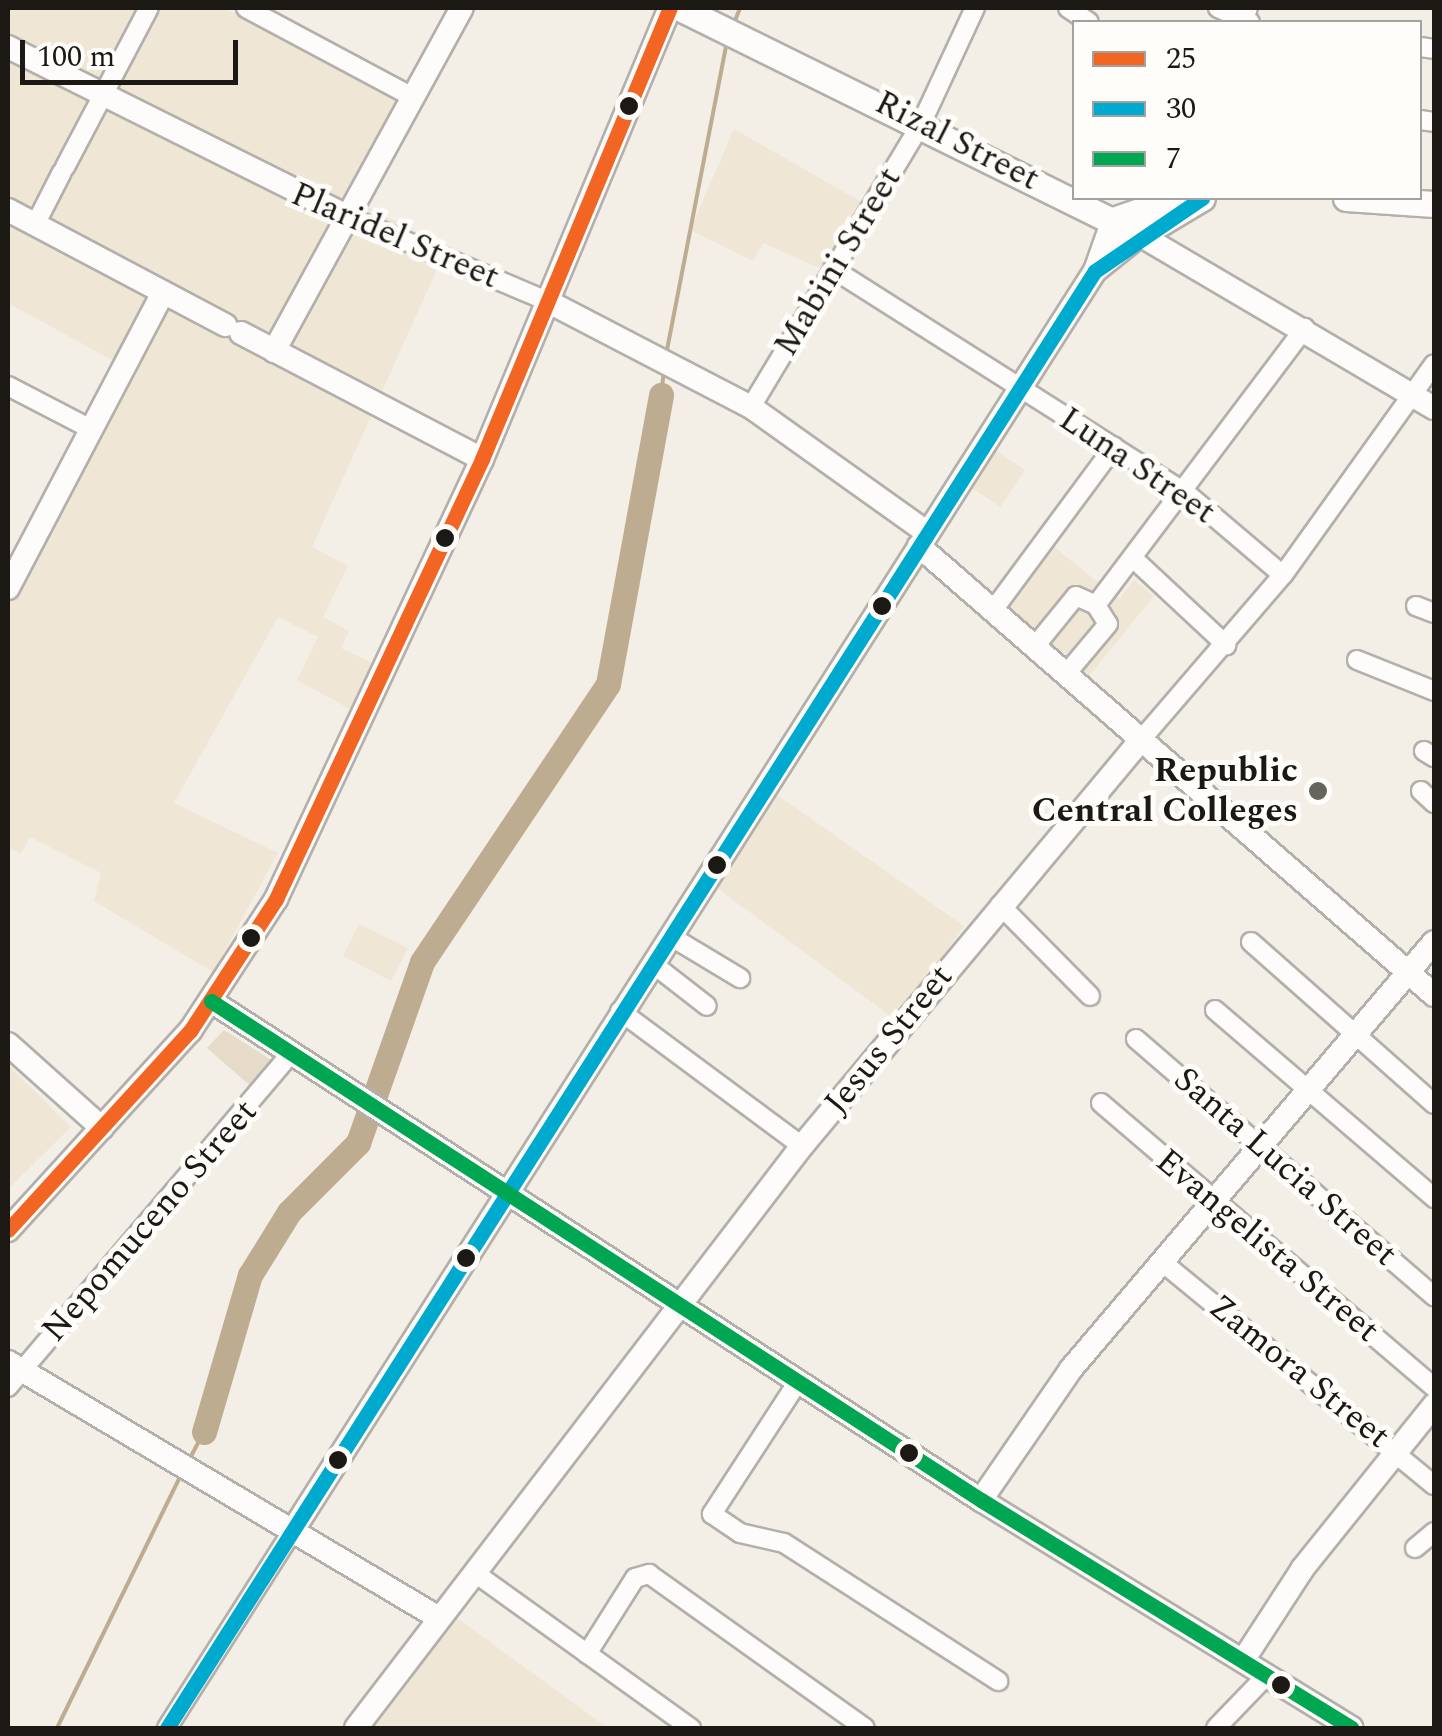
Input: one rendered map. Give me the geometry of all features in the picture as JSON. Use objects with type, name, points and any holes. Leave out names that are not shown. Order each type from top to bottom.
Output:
[{"type":"main road","name":"Rizal Street","points":[[690,12],[1072,193]]},
{"type":"main road","points":[[1375,200],[1434,204]]},
{"type":"main road","points":[[1107,210],[1186,201]]},
{"type":"main road","points":[[1140,236],[1186,201]]},
{"type":"main road","name":"Rizal Street","points":[[1107,210],[1140,236]]},
{"type":"street","points":[[35,224],[149,8]]},
{"type":"street","points":[[246,8],[411,96]]},
{"type":"street","points":[[274,351],[462,8]]},
{"type":"street","points":[[8,1230],[211,1002],[276,899],[482,459],[670,8]]},
{"type":"street","name":"Mabini Street","points":[[750,407],[922,122],[975,8]]},
{"type":"street","points":[[1218,8],[1244,18]]},
{"type":"street","name":"Plaridel Street","points":[[8,47],[101,98],[350,217],[645,346],[750,407],[923,539],[1140,741],[1434,995]]},
{"type":"street","points":[[8,210],[482,459]]},
{"type":"street","points":[[1094,271],[1107,210]]},
{"type":"street","points":[[167,1728],[504,1190],[653,964],[1094,271],[1140,236]]},
{"type":"street","name":"Rizal Street","points":[[1140,236],[1305,328],[1434,408]]},
{"type":"street","name":"Luna Street","points":[[833,269],[1185,492],[1284,575]]},
{"type":"street","points":[[8,588],[163,293]]},
{"type":"street","points":[[1096,605],[1135,560],[1305,328]]},
{"type":"street","name":"Jesus Street","points":[[356,1728],[802,1146],[1000,905],[1284,575],[1434,364]]},
{"type":"street","points":[[8,386],[90,429]]},
{"type":"street","points":[[994,609],[1114,447]]},
{"type":"street","points":[[1135,560],[1226,645]]},
{"type":"street","points":[[1036,645],[1076,596],[1096,605],[1108,624],[1067,673]]},
{"type":"street","points":[[1416,606],[1434,613]]},
{"type":"street","points":[[1357,660],[1434,691]]},
{"type":"street","points":[[1000,905],[1090,996]]},
{"type":"street","points":[[670,936],[740,978]]},
{"type":"street","points":[[1250,942],[1434,1104]]},
{"type":"street","points":[[981,1500],[1161,1260],[1434,942]]},
{"type":"street","points":[[653,964],[707,1006]]},
{"type":"street","points":[[211,1002],[369,1100],[981,1500],[1244,1658],[1352,1728]]},
{"type":"street","points":[[1215,1010],[1434,1198]]},
{"type":"street","points":[[620,1011],[802,1146]]},
{"type":"street","name":"Santa Lucia Street","points":[[1136,1038],[1434,1296]]},
{"type":"street","points":[[8,1044],[102,1128]]},
{"type":"street","name":"Nepomuceno Street","points":[[12,1373],[290,1054]]},
{"type":"street","name":"Evangelista Street","points":[[1101,1103],[1434,1387]]},
{"type":"street","name":"Zamora Street","points":[[1161,1260],[1434,1486]]},
{"type":"street","points":[[12,1373],[216,1478],[439,1618]]},
{"type":"street","points":[[800,1380],[712,1514],[740,1533],[784,1543],[998,1681]]},
{"type":"street","points":[[1244,1658],[1396,1451],[1434,1406]]},
{"type":"street","points":[[1415,1548],[1434,1532]]},
{"type":"street","points":[[475,1573],[690,1728]]},
{"type":"street","points":[[587,1654],[635,1578],[649,1574],[865,1728]]},
{"type":"street","points":[[1216,1728],[1267,1675]]},
{"type":"shaded area","points":[[8,8],[224,8],[414,107],[367,207],[447,247],[312,547],[348,566],[323,617],[349,631],[341,648],[380,667],[357,713],[297,680],[318,637],[278,617],[174,803],[278,853],[213,972],[94,901],[101,873],[30,837],[21,854],[8,847],[8,597],[123,366],[8,303]]},
{"type":"shaded area","points":[[734,129],[865,204],[824,270],[763,243],[753,261],[690,230]]},
{"type":"shaded area","points":[[989,446],[1025,470],[1000,507],[965,483]]},
{"type":"shaded area","points":[[1053,546],[1119,599],[1134,580],[1154,596],[1084,682],[1001,610]]},
{"type":"shaded area","points":[[770,790],[964,926],[896,1020],[706,880]]},
{"type":"shaded area","points":[[359,924],[408,948],[391,981],[343,956]]},
{"type":"shaded area","points":[[224,1030],[276,1063],[254,1089],[207,1048]]},
{"type":"shaded area","points":[[8,1065],[71,1127],[8,1189]]},
{"type":"shaded area","points":[[457,1618],[608,1728],[374,1728]]},
{"type":"waterway","points":[[734,23],[740,8]]},
{"type":"waterway","points":[[666,355],[727,42]]},
{"type":"waterway","points":[[661,395],[664,370]]},
{"type":"waterway","points":[[204,1432],[250,1275],[289,1212],[358,1143],[422,962],[608,684],[661,395]]},
{"type":"waterway","points":[[189,1460],[204,1432]]},
{"type":"waterway","points":[[57,1728],[182,1473]]},
{"type":"transit line","name":"25","points":[[8,1230],[190,1031],[276,899],[482,459],[670,8]]},
{"type":"transit line","name":"30","points":[[167,1728],[1095,271],[1199,200]]},
{"type":"transit line","name":"7","points":[[211,1001],[981,1500],[1352,1728]]},
{"type":"place","name":"Republic Central Colleges","points":[[1318,791]]}]
